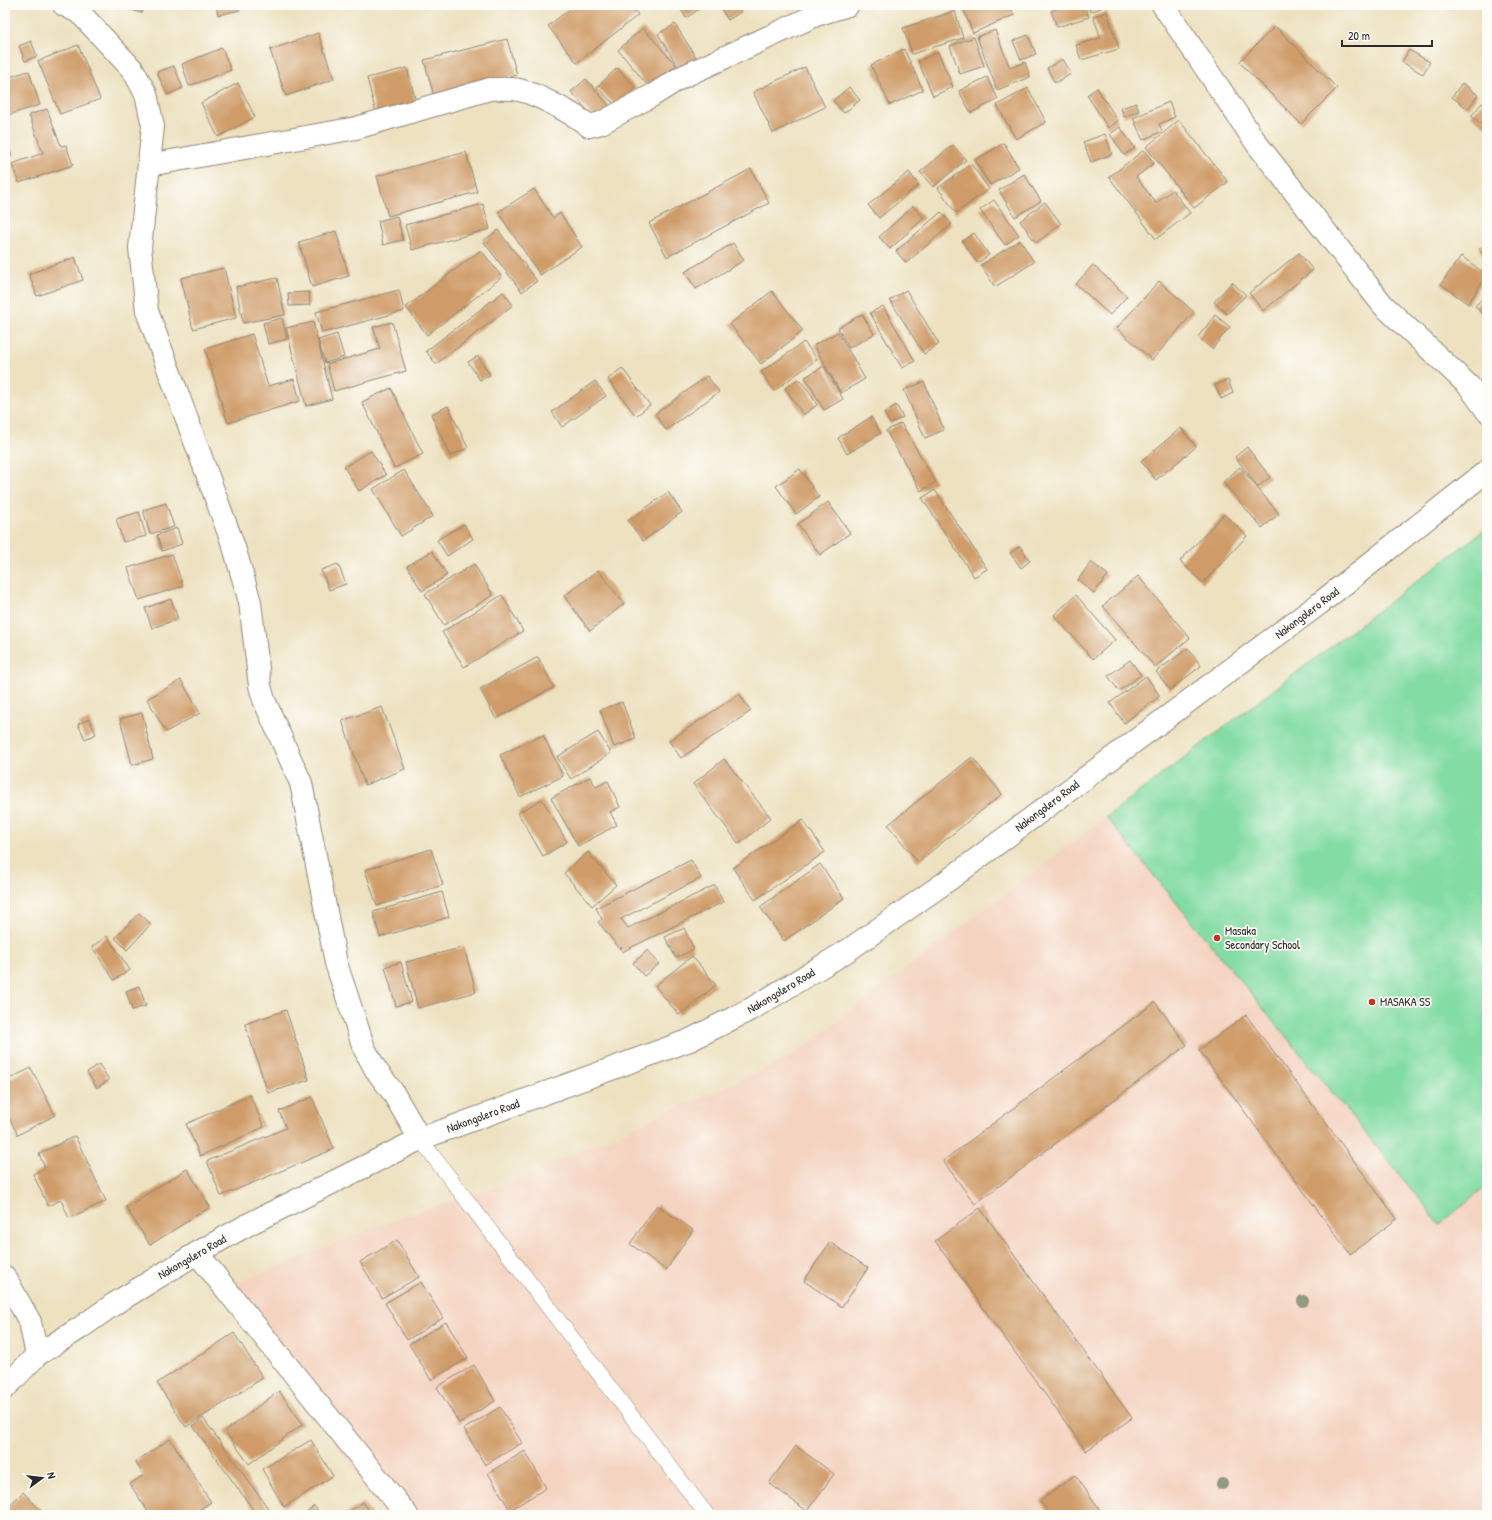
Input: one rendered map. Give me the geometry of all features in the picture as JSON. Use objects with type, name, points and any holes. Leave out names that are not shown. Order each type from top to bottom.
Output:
[{"type":"street","points":[[64,5],[80,13],[133,70],[146,94],[153,126],[140,248],[147,311],[234,547],[250,602],[260,686],[264,700],[301,783],[336,962],[362,1040],[376,1070],[392,1091],[420,1139]]},
{"type":"street","points":[[149,165],[356,128],[490,89],[505,88],[520,90],[581,120],[589,126],[601,123],[653,95],[680,78],[816,15],[848,5]]},
{"type":"street","points":[[1163,5],[1257,144],[1383,305],[1469,386],[1487,411]]},
{"type":"street","name":"Nakongolero Road","points":[[5,1388],[37,1355],[80,1328],[114,1304],[197,1253],[250,1224],[420,1139],[690,1040],[753,1008],[848,951],[943,884],[1312,609],[1487,472]]},
{"type":"street","points":[[197,1253],[407,1515]]},
{"type":"street","points":[[5,1277],[30,1322],[37,1355]]},
{"type":"lane","points":[[420,1139],[707,1515]]},
{"type":"shaded area","name":"Masaka Secondary School","points":[[1487,528],[1487,1515],[384,1515],[229,1286],[401,1217],[509,1183],[787,1059]]},
{"type":"green space","name":"MASAKA SS","points":[[1487,528],[1487,1186],[1440,1224],[1106,817]]},
{"type":"building","points":[[114,5],[144,5],[142,13]]},
{"type":"building","points":[[216,5],[239,5],[240,10],[218,15]]},
{"type":"building","points":[[575,5],[631,5],[638,15],[577,63],[548,26]]},
{"type":"building","points":[[678,5],[705,5],[686,18]]},
{"type":"building","points":[[719,5],[736,5],[741,12],[728,20]]},
{"type":"building","points":[[977,5],[1009,5],[1014,15],[973,33],[964,11]]},
{"type":"building","points":[[1068,5],[1084,5],[1089,17],[1057,27],[1051,11]]},
{"type":"building","points":[[1088,5],[1100,5],[1101,8],[1090,12]]},
{"type":"building","points":[[955,11],[963,38],[912,54],[903,28]]},
{"type":"building","points":[[1107,12],[1119,49],[1081,60],[1076,45],[1101,38],[1093,16]]},
{"type":"building","points":[[675,24],[699,62],[682,73],[658,34]]},
{"type":"building","points":[[1275,26],[1337,88],[1301,124],[1239,62]]},
{"type":"building","points":[[643,28],[676,65],[650,88],[618,50]]},
{"type":"building","points":[[995,30],[1010,68],[1025,62],[1030,77],[997,90],[977,37]]},
{"type":"building","points":[[318,33],[334,79],[286,96],[270,50]]},
{"type":"building","points":[[1028,35],[1036,54],[1021,60],[1013,41]]},
{"type":"building","points":[[974,37],[984,66],[960,74],[950,46]]},
{"type":"building","points":[[507,39],[517,75],[434,96],[424,60]]},
{"type":"building","points":[[31,41],[37,56],[25,61],[19,46]]},
{"type":"building","points":[[78,45],[100,99],[60,114],[38,61]]},
{"type":"building","points":[[222,48],[231,70],[189,86],[182,64]]},
{"type":"building","points":[[904,49],[923,90],[890,105],[871,65]]},
{"type":"building","points":[[1409,50],[1430,62],[1423,74],[1402,62]]},
{"type":"building","points":[[938,52],[953,87],[933,96],[918,61]]},
{"type":"building","points":[[1063,59],[1071,74],[1055,83],[1047,68]]},
{"type":"building","points":[[174,66],[183,88],[167,95],[157,72]]},
{"type":"building","points":[[805,67],[825,107],[773,133],[753,92]]},
{"type":"building","points":[[407,68],[417,106],[377,117],[367,78]]},
{"type":"building","points":[[617,68],[636,88],[617,107],[597,87]]},
{"type":"building","points":[[29,71],[40,105],[5,116],[5,78]]},
{"type":"building","points":[[987,77],[998,99],[971,113],[959,91]]},
{"type":"building","points":[[586,79],[613,110],[599,123],[571,92]]},
{"type":"building","points":[[238,83],[255,117],[218,137],[201,103]]},
{"type":"building","points":[[1462,83],[1478,95],[1468,109],[1452,97]]},
{"type":"building","points":[[849,87],[860,100],[844,113],[833,101]]},
{"type":"building","points":[[1028,88],[1046,122],[1016,139],[997,105]]},
{"type":"building","points":[[1097,88],[1118,121],[1108,128],[1087,95]]},
{"type":"building","points":[[1169,102],[1175,117],[1159,124],[1162,131],[1143,140],[1133,118]]},
{"type":"building","points":[[1136,103],[1139,111],[1124,117],[1121,108]]},
{"type":"building","points":[[1482,103],[1487,107],[1487,128],[1471,116]]},
{"type":"building","points":[[47,109],[61,146],[66,145],[73,165],[19,183],[12,164],[43,153],[29,115]]},
{"type":"building","points":[[1179,120],[1228,182],[1194,208],[1146,147]]},
{"type":"building","points":[[1120,127],[1135,148],[1124,155],[1110,134]]},
{"type":"building","points":[[1105,134],[1112,154],[1091,162],[1083,142]]},
{"type":"building","points":[[5,135],[12,156],[5,158]]},
{"type":"building","points":[[1004,143],[1019,168],[990,185],[975,160]]},
{"type":"building","points":[[953,145],[966,160],[933,187],[920,172]]},
{"type":"building","points":[[1144,150],[1154,163],[1136,177],[1156,203],[1173,190],[1190,213],[1156,239],[1109,177]]},
{"type":"building","points":[[466,152],[477,192],[388,216],[377,176]]},
{"type":"building","points":[[971,164],[989,189],[956,213],[938,188]]},
{"type":"building","points":[[751,169],[769,203],[667,257],[649,223]]},
{"type":"building","points":[[909,172],[919,185],[879,218],[868,205]]},
{"type":"building","points":[[1024,174],[1041,201],[1015,217],[999,190]]},
{"type":"building","points":[[534,189],[553,218],[560,213],[582,247],[540,275],[498,212]]},
{"type":"building","points":[[994,200],[1019,235],[1005,245],[980,210]]},
{"type":"building","points":[[1045,202],[1061,224],[1036,243],[1020,221]]},
{"type":"building","points":[[483,204],[490,229],[412,250],[405,225]]},
{"type":"building","points":[[913,206],[924,218],[890,249],[879,237]]},
{"type":"building","points":[[941,212],[952,224],[906,263],[896,251]]},
{"type":"building","points":[[397,216],[403,240],[383,245],[378,221]]},
{"type":"building","points":[[498,230],[537,281],[522,292],[483,241]]},
{"type":"building","points":[[336,231],[349,276],[312,287],[299,242]]},
{"type":"building","points":[[974,233],[989,255],[977,263],[962,241]]},
{"type":"building","points":[[1020,240],[1034,262],[995,287],[981,265]]},
{"type":"building","points":[[733,243],[744,260],[696,289],[685,272]]},
{"type":"building","points":[[1487,243],[1487,260],[1479,249]]},
{"type":"building","points":[[481,250],[502,277],[427,335],[406,307]]},
{"type":"building","points":[[1299,253],[1313,270],[1263,311],[1249,293]]},
{"type":"building","points":[[1461,256],[1487,275],[1468,304],[1441,284]]},
{"type":"building","points":[[75,257],[83,280],[37,296],[29,274]]},
{"type":"building","points":[[1093,265],[1127,296],[1110,315],[1076,284]]},
{"type":"building","points":[[224,268],[236,318],[193,329],[181,278]]},
{"type":"building","points":[[277,278],[285,315],[243,323],[236,287]]},
{"type":"building","points":[[1159,281],[1194,312],[1152,360],[1117,328]]},
{"type":"building","points":[[1232,282],[1246,295],[1227,314],[1214,302]]},
{"type":"building","points":[[399,290],[404,311],[322,333],[316,312]]},
{"type":"building","points":[[906,290],[939,344],[924,354],[890,300]]},
{"type":"building","points":[[772,291],[803,331],[761,364],[730,324]]},
{"type":"building","points":[[309,292],[310,305],[289,306],[288,293]]},
{"type":"building","points":[[503,292],[513,305],[436,364],[426,351]]},
{"type":"building","points":[[1487,294],[1487,319],[1475,306]]},
{"type":"building","points":[[883,306],[915,361],[902,368],[870,313]]},
{"type":"building","points":[[862,314],[874,334],[849,348],[838,328]]},
{"type":"building","points":[[1215,315],[1230,327],[1212,349],[1198,337]]},
{"type":"building","points":[[282,318],[287,339],[268,344],[263,323]]},
{"type":"building","points":[[313,322],[332,399],[306,406],[286,328]]},
{"type":"building","points":[[392,322],[406,371],[334,391],[327,364],[380,349],[373,327]]},
{"type":"building","points":[[838,332],[865,379],[841,393],[814,345]]},
{"type":"building","points":[[252,334],[268,386],[294,379],[300,401],[228,423],[205,349]]},
{"type":"building","points":[[337,334],[344,357],[325,363],[318,340]]},
{"type":"building","points":[[804,342],[817,359],[774,391],[761,372]]},
{"type":"building","points":[[478,356],[490,375],[480,380],[468,362]]},
{"type":"building","points":[[824,366],[843,399],[824,410],[805,377]]},
{"type":"building","points":[[622,368],[650,405],[636,416],[608,379]]},
{"type":"building","points":[[707,376],[719,392],[666,430],[655,414]]},
{"type":"building","points":[[798,379],[808,390],[817,405],[803,415],[785,388]]},
{"type":"building","points":[[1228,380],[1233,393],[1221,399],[1215,385]]},
{"type":"building","points":[[595,381],[606,396],[562,427],[552,412]]},
{"type":"building","points":[[924,382],[944,430],[925,438],[904,390]]},
{"type":"building","points":[[391,388],[423,454],[394,468],[362,402]]},
{"type":"building","points":[[896,405],[903,417],[890,424],[884,413]]},
{"type":"building","points":[[448,406],[468,448],[450,456],[431,414]]},
{"type":"building","points":[[871,417],[881,433],[847,454],[838,438]]},
{"type":"building","points":[[901,423],[936,482],[921,491],[886,431]]},
{"type":"building","points":[[1181,428],[1196,447],[1156,480],[1141,461]]},
{"type":"building","points":[[1247,447],[1270,477],[1258,487],[1235,457]]},
{"type":"building","points":[[371,451],[386,475],[359,491],[344,467]]},
{"type":"building","points":[[1240,467],[1279,514],[1262,528],[1223,482]]},
{"type":"building","points":[[800,469],[819,497],[796,514],[776,486]]},
{"type":"building","points":[[404,470],[433,516],[401,536],[373,489]]},
{"type":"building","points":[[935,490],[987,569],[974,577],[922,498]]},
{"type":"building","points":[[668,492],[682,512],[643,541],[628,521]]},
{"type":"building","points":[[828,502],[850,533],[820,555],[798,524]]},
{"type":"building","points":[[166,503],[174,527],[150,534],[143,510]]},
{"type":"building","points":[[139,512],[146,536],[123,542],[116,519]]},
{"type":"building","points":[[1224,514],[1247,536],[1203,583],[1180,561]]},
{"type":"building","points":[[464,524],[473,539],[447,556],[437,540]]},
{"type":"building","points":[[177,528],[182,544],[162,551],[157,535]]},
{"type":"building","points":[[1020,546],[1030,561],[1021,568],[1010,553]]},
{"type":"building","points":[[432,551],[447,575],[422,591],[407,566]]},
{"type":"building","points":[[172,554],[183,586],[139,600],[128,568]]},
{"type":"building","points":[[1091,562],[1108,575],[1094,593],[1078,580]]},
{"type":"building","points":[[338,564],[346,584],[329,590],[321,570]]},
{"type":"building","points":[[474,564],[493,595],[444,625],[425,594]]},
{"type":"building","points":[[598,570],[624,604],[590,631],[564,596]]},
{"type":"building","points":[[1138,576],[1190,638],[1155,667],[1103,606]]},
{"type":"building","points":[[502,595],[523,631],[464,667],[442,632]]},
{"type":"building","points":[[1076,595],[1115,640],[1093,659],[1054,615]]},
{"type":"building","points":[[171,599],[178,619],[152,628],[145,608]]},
{"type":"building","points":[[1188,648],[1201,666],[1170,690],[1156,672]]},
{"type":"building","points":[[538,657],[554,687],[496,719],[480,689]]},
{"type":"building","points":[[1130,660],[1141,675],[1119,691],[1108,676]]},
{"type":"building","points":[[1146,676],[1160,696],[1124,723],[1110,703]]},
{"type":"building","points":[[181,680],[200,713],[166,732],[147,699]]},
{"type":"building","points":[[739,694],[751,711],[681,758],[669,741]]},
{"type":"building","points":[[622,702],[636,739],[614,747],[600,710]]},
{"type":"building","points":[[382,707],[405,769],[365,785],[342,721]]},
{"type":"building","points":[[142,713],[153,759],[132,765],[120,719]]},
{"type":"building","points":[[89,719],[96,734],[85,739],[78,724]]},
{"type":"building","points":[[598,732],[611,753],[571,779],[557,757]]},
{"type":"building","points":[[543,735],[563,776],[520,797],[500,755]]},
{"type":"building","points":[[972,757],[1002,794],[918,862],[888,825]]},
{"type":"building","points":[[724,759],[771,818],[739,844],[693,784]]},
{"type":"building","points":[[590,777],[596,787],[608,781],[620,807],[610,812],[617,825],[578,846],[551,798]]},
{"type":"building","points":[[542,799],[567,842],[543,856],[518,813]]},
{"type":"building","points":[[803,820],[825,852],[755,900],[733,868]]},
{"type":"building","points":[[431,849],[443,885],[377,906],[365,870]]},
{"type":"building","points":[[588,852],[616,885],[592,906],[564,873]]},
{"type":"building","points":[[691,860],[701,878],[621,919],[628,928],[715,885],[723,902],[622,952],[621,947],[620,949],[598,922],[602,919],[596,908]]},
{"type":"building","points":[[820,864],[844,898],[784,941],[760,907]]},
{"type":"building","points":[[442,892],[449,917],[380,937],[373,912]]},
{"type":"building","points":[[139,913],[151,924],[127,950],[115,938]]},
{"type":"building","points":[[684,928],[694,949],[676,958],[665,937]]},
{"type":"building","points":[[107,936],[130,970],[114,980],[92,947]]},
{"type":"building","points":[[464,947],[476,992],[418,1008],[406,962]]},
{"type":"building","points":[[648,950],[659,964],[644,976],[633,963]]},
{"type":"building","points":[[692,956],[716,985],[679,1015],[655,986]]},
{"type":"building","points":[[401,962],[412,1002],[396,1006],[385,967]]},
{"type":"building","points":[[139,986],[146,1006],[132,1010],[126,991]]},
{"type":"building","points":[[1155,1002],[1187,1045],[975,1204],[943,1161]]},
{"type":"building","points":[[286,1010],[309,1080],[268,1093],[245,1024]]},
{"type":"building","points":[[1246,1015],[1397,1219],[1350,1254],[1199,1050]]},
{"type":"building","points":[[99,1064],[109,1080],[97,1088],[87,1072]]},
{"type":"building","points":[[31,1068],[55,1115],[18,1135],[5,1110],[5,1081]]},
{"type":"building","points":[[250,1095],[264,1127],[200,1156],[186,1124]]},
{"type":"building","points":[[312,1097],[334,1149],[221,1196],[207,1161],[286,1128],[279,1111]]},
{"type":"building","points":[[75,1136],[106,1201],[69,1218],[61,1200],[48,1206],[33,1174],[45,1168],[39,1154]]},
{"type":"building","points":[[187,1169],[210,1207],[150,1245],[126,1207]]},
{"type":"building","points":[[657,1205],[693,1230],[666,1270],[630,1244]]},
{"type":"building","points":[[980,1208],[1132,1418],[1086,1451],[935,1241]]},
{"type":"building","points":[[397,1240],[419,1277],[382,1298],[360,1262]]},
{"type":"building","points":[[830,1242],[868,1268],[842,1307],[804,1281]]},
{"type":"building","points":[[421,1282],[443,1318],[407,1340],[385,1303]]},
{"type":"building","points":[[446,1322],[468,1358],[431,1380],[409,1344]]},
{"type":"building","points":[[234,1333],[263,1378],[186,1427],[157,1383]]},
{"type":"building","points":[[474,1365],[495,1401],[459,1423],[437,1387]]},
{"type":"building","points":[[279,1391],[303,1424],[249,1464],[225,1431]]},
{"type":"building","points":[[500,1407],[522,1443],[485,1465],[464,1429]]},
{"type":"building","points":[[203,1418],[273,1515],[257,1515],[193,1426]]},
{"type":"building","points":[[170,1439],[211,1502],[191,1515],[150,1515],[130,1484],[144,1475],[135,1462]]},
{"type":"building","points":[[311,1440],[333,1476],[284,1507],[262,1469]]},
{"type":"building","points":[[796,1446],[834,1474],[807,1511],[769,1483]]},
{"type":"building","points":[[525,1451],[546,1488],[510,1510],[488,1473]]},
{"type":"building","points":[[1075,1475],[1104,1515],[1051,1515],[1040,1501]]},
{"type":"building","points":[[23,1492],[45,1515],[5,1515],[5,1510]]},
{"type":"building","points":[[363,1502],[372,1515],[344,1515]]},
{"type":"building","points":[[314,1506],[321,1515],[304,1515]]},
{"type":"place","name":"Masaka Secondary School","points":[[1217,938]]},
{"type":"place","name":"MASAKA SS","points":[[1372,1002]]}]
